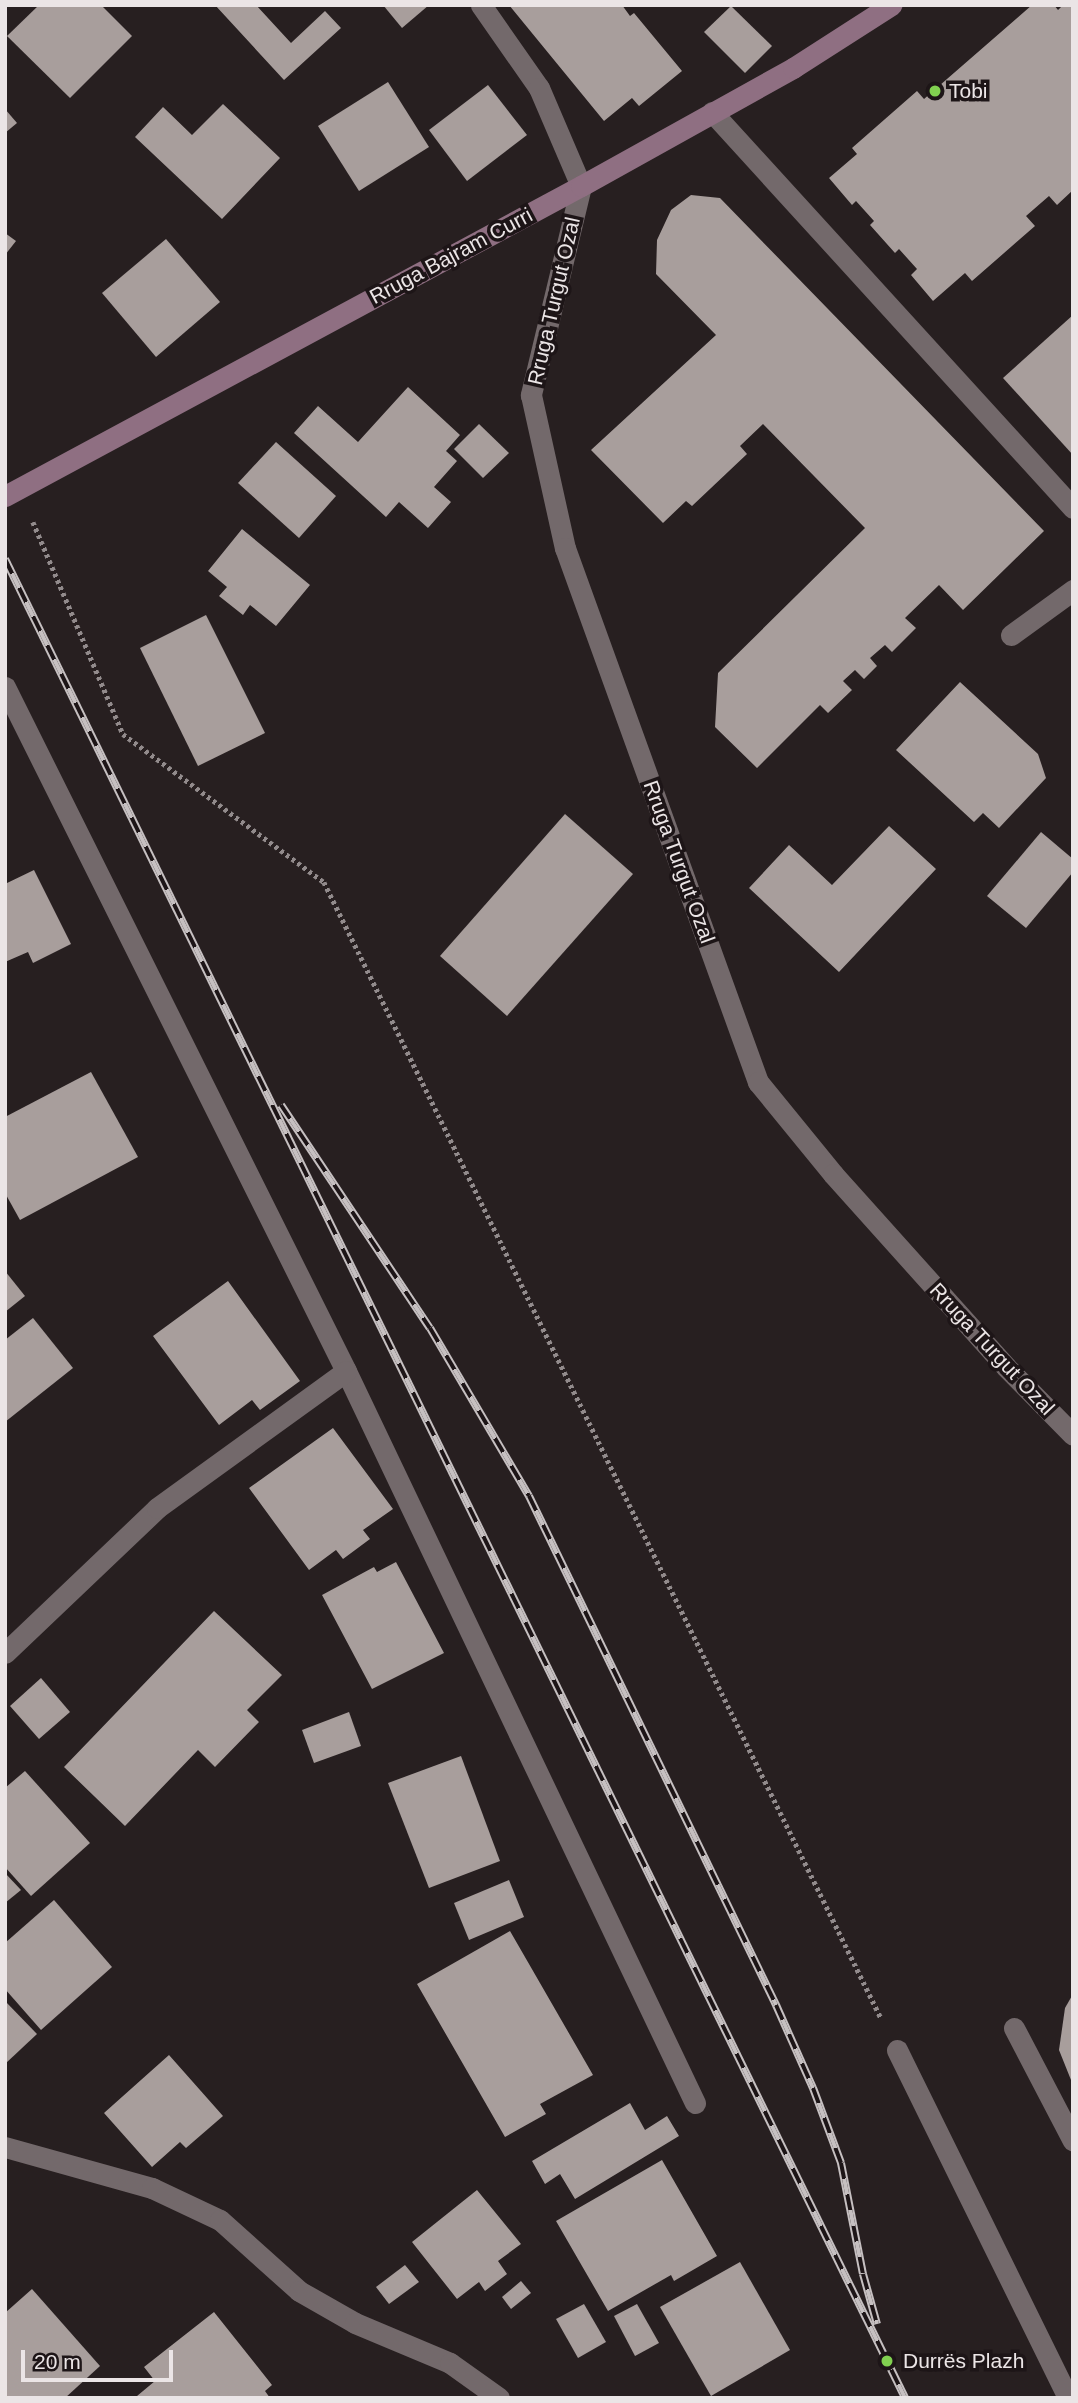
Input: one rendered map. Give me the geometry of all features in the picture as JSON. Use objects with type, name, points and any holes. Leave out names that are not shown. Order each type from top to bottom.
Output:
[{"type":"main road","name":"Rruga Bajram Curri","points":[[12,492],[712,113],[793,68],[891,5]]},
{"type":"street","points":[[481,5],[539,88],[580,186]]},
{"type":"street","points":[[712,113],[1073,508]]},
{"type":"street","name":"Rruga Turgut Ozal","points":[[580,186],[531,395],[565,548],[758,1082],[833,1174],[1006,1367],[1073,1435]]},
{"type":"street","points":[[1011,635],[1073,590]]},
{"type":"street","points":[[5,687],[346,1371],[695,2103]]},
{"type":"street","points":[[5,1653],[157,1508],[346,1371]]},
{"type":"street","points":[[1014,2028],[1073,2141]]},
{"type":"street","points":[[897,2050],[1068,2398]]},
{"type":"street","points":[[5,2147],[152,2188],[220,2220],[299,2291],[355,2323],[450,2363],[499,2398]]},
{"type":"path","points":[[12,492],[123,734],[324,882],[897,2050]]},
{"type":"building","points":[[39,5],[101,5],[132,36],[70,98],[7,36]]},
{"type":"building","points":[[215,5],[256,5],[291,43],[325,11],[341,28],[284,80]]},
{"type":"building","points":[[383,5],[429,5],[402,28]]},
{"type":"building","points":[[509,5],[622,5],[630,16],[634,13],[682,71],[639,106],[632,98],[604,121]]},
{"type":"building","points":[[1032,5],[1054,5],[1058,10],[1063,5],[1073,5],[1073,190],[1057,205],[1049,196],[1026,216],[1035,226],[972,281],[965,273],[933,301],[911,275],[917,269],[899,249],[895,253],[870,225],[874,221],[856,201],[852,205],[829,178],[857,154],[852,148],[917,91],[924,99]]},
{"type":"building","points":[[731,6],[772,46],[745,73],[704,32]]},
{"type":"building","points":[[388,82],[429,147],[359,191],[318,126]]},
{"type":"building","points":[[488,85],[527,135],[467,181],[429,130]]},
{"type":"building","points":[[223,104],[280,158],[222,219],[135,137],[163,107],[192,135]]},
{"type":"building","points":[[5,109],[17,123],[5,133]]},
{"type":"building","points":[[691,195],[720,198],[1044,531],[963,610],[939,585],[905,618],[916,628],[892,652],[885,645],[870,658],[877,666],[864,679],[855,670],[843,681],[852,690],[828,713],[820,705],[757,768],[715,727],[718,673],[865,528],[763,424],[740,446],[747,454],[692,506],[686,501],[663,523],[591,450],[716,335],[656,274],[657,240],[671,210]]},
{"type":"building","points":[[5,233],[16,241],[5,255]]},
{"type":"building","points":[[166,239],[220,302],[156,357],[102,293]]},
{"type":"building","points":[[1073,315],[1073,455],[1003,378]]},
{"type":"building","points":[[408,387],[460,435],[446,451],[457,461],[434,487],[451,502],[428,528],[399,502],[386,517],[294,433],[318,406],[358,442]]},
{"type":"building","points":[[479,424],[509,453],[483,478],[454,449]]},
{"type":"building","points":[[276,442],[336,496],[299,538],[238,483]]},
{"type":"building","points":[[242,529],[310,585],[276,626],[250,605],[243,615],[219,596],[227,587],[208,571]]},
{"type":"building","points":[[206,615],[265,733],[198,766],[140,648]]},
{"type":"building","points":[[960,682],[1038,754],[1046,778],[999,828],[983,813],[974,822],[896,750]]},
{"type":"building","points":[[565,814],[633,874],[507,1016],[440,956]]},
{"type":"building","points":[[889,826],[936,869],[839,972],[749,888],[789,845],[832,885]]},
{"type":"building","points":[[1041,832],[1073,859],[1073,872],[1026,928],[987,896]]},
{"type":"building","points":[[34,870],[71,944],[33,963],[28,952],[5,962],[5,884]]},
{"type":"building","points":[[91,1072],[138,1157],[20,1220],[5,1193],[5,1117]]},
{"type":"building","points":[[5,1271],[25,1296],[5,1312]]},
{"type":"building","points":[[228,1281],[300,1381],[260,1410],[252,1400],[219,1425],[153,1336]]},
{"type":"building","points":[[33,1318],[73,1368],[5,1422],[5,1340]]},
{"type":"building","points":[[333,1428],[393,1509],[363,1530],[370,1539],[343,1559],[336,1550],[309,1570],[249,1488]]},
{"type":"building","points":[[396,1562],[444,1653],[372,1689],[322,1595],[374,1567],[377,1572]]},
{"type":"building","points":[[214,1611],[282,1675],[247,1710],[259,1722],[215,1767],[198,1750],[125,1826],[64,1767]]},
{"type":"building","points":[[41,1678],[70,1712],[39,1739],[10,1706]]},
{"type":"building","points":[[349,1712],[361,1746],[314,1763],[302,1730]]},
{"type":"building","points":[[461,1756],[500,1861],[429,1888],[388,1783]]},
{"type":"building","points":[[25,1771],[90,1843],[31,1896],[5,1867],[5,1788]]},
{"type":"building","points":[[5,1873],[21,1890],[5,1903]]},
{"type":"building","points":[[509,1880],[524,1917],[469,1940],[454,1903]]},
{"type":"building","points":[[54,1900],[112,1967],[41,2030],[5,1989],[5,1943]]},
{"type":"building","points":[[510,1931],[593,2075],[540,2104],[546,2114],[505,2137],[417,1984]]},
{"type":"building","points":[[1073,1994],[1073,2085],[1059,2050],[1065,2008]]},
{"type":"building","points":[[5,2001],[37,2034],[5,2064]]},
{"type":"building","points":[[169,2055],[223,2116],[186,2148],[180,2142],[152,2167],[104,2113]]},
{"type":"building","points":[[630,2103],[645,2130],[667,2116],[679,2136],[575,2199],[560,2174],[545,2184],[532,2161]]},
{"type":"building","points":[[662,2160],[717,2256],[674,2281],[671,2275],[608,2311],[556,2221]]},
{"type":"building","points":[[477,2190],[521,2244],[498,2261],[507,2274],[485,2291],[479,2282],[457,2299],[412,2242]]},
{"type":"building","points":[[740,2262],[790,2350],[711,2396],[660,2307]]},
{"type":"building","points":[[405,2265],[419,2282],[389,2304],[376,2287]]},
{"type":"building","points":[[521,2281],[531,2293],[511,2309],[502,2297]]},
{"type":"building","points":[[32,2289],[100,2366],[65,2398],[5,2398],[5,2313]]},
{"type":"building","points":[[584,2304],[606,2342],[578,2358],[556,2319]]},
{"type":"building","points":[[637,2304],[659,2343],[635,2356],[614,2316]]},
{"type":"building","points":[[214,2312],[272,2385],[265,2391],[270,2398],[138,2398],[137,2396],[155,2381],[144,2367]]},
{"type":"railway","points":[[5,559],[905,2398]]},
{"type":"railway","points":[[281,1105],[430,1328],[529,1496],[776,2005],[813,2088],[841,2163],[863,2274],[877,2324]]},
{"type":"place","name":"Tobi","points":[[935,91]]},
{"type":"place","name":"Durrës Plazh","points":[[887,2361]]}]
